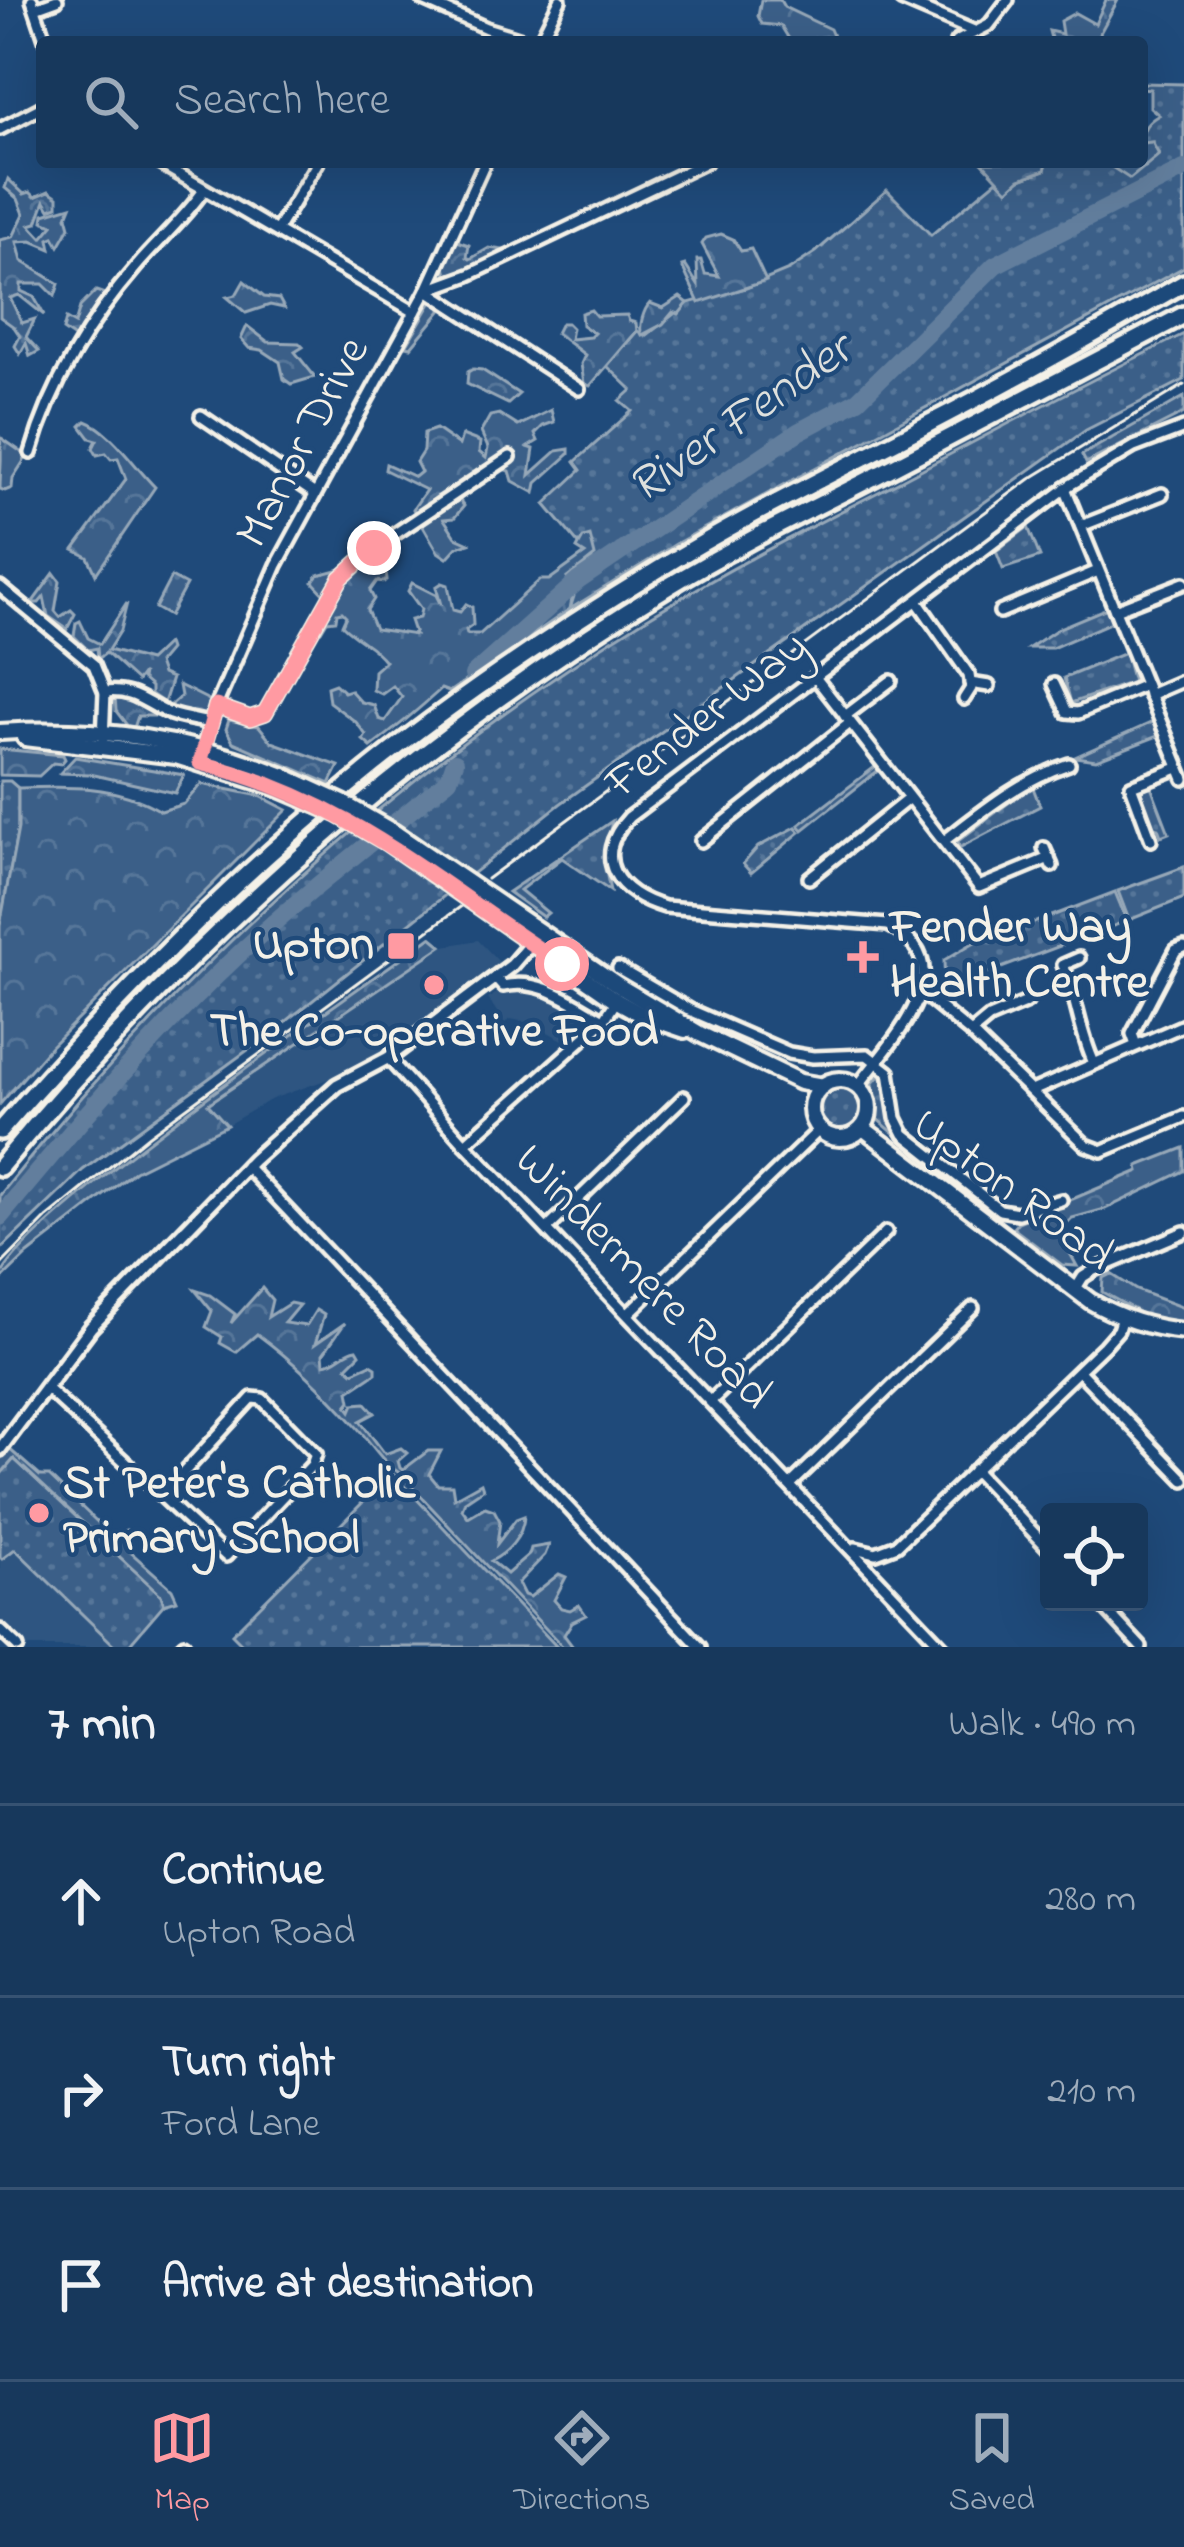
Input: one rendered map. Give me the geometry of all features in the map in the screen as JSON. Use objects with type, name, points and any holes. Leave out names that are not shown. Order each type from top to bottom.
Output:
[{"type":"highway","points":[[0,1131],[73,1047],[239,880],[349,785],[524,655],[662,567],[765,509],[1184,285]]},
{"type":"highway","points":[[0,1167],[144,1006],[264,888],[370,794],[537,672],[671,585],[1184,315]]},
{"type":"main road","points":[[0,734],[103,739],[202,755],[344,803],[536,938],[622,978],[667,1026],[700,1034],[800,1082],[823,1086],[840,1080],[858,1086],[870,1111],[863,1128],[847,1138],[827,1136],[819,1130],[812,1116],[812,1100],[800,1082]]},
{"type":"main road","points":[[812,1100],[823,1086]]},
{"type":"main road","name":"Upton Road","points":[[863,1128],[1075,1290],[1122,1317],[1184,1331]]},
{"type":"street","points":[[44,36],[34,4],[57,0]]},
{"type":"street","points":[[424,0],[515,36]]},
{"type":"street","points":[[539,36],[560,0]]},
{"type":"street","points":[[902,0],[976,32]]},
{"type":"street","points":[[968,36],[988,25],[1008,0]]},
{"type":"street","points":[[0,129],[36,110]]},
{"type":"street","points":[[168,168],[415,312]]},
{"type":"street","points":[[277,230],[314,168]]},
{"type":"street","name":"Manor Drive","points":[[202,755],[216,706],[277,565],[427,290],[482,168]]},
{"type":"street","points":[[427,290],[469,275],[693,168]]},
{"type":"street","points":[[31,453],[42,413],[90,329],[138,264],[168,236],[204,190]]},
{"type":"street","points":[[427,290],[580,389]]},
{"type":"street","points":[[202,416],[315,494]]},
{"type":"street","name":"Fender Way","points":[[922,993],[924,973],[918,950],[888,926],[665,908],[628,892],[613,870],[618,829],[1065,488],[1135,447],[1184,428]]},
{"type":"street","points":[[216,706],[250,718],[265,713],[341,578],[374,548],[510,457]]},
{"type":"street","points":[[1065,488],[1181,774],[1131,786],[1151,840]]},
{"type":"street","points":[[1081,526],[1162,494]]},
{"type":"street","points":[[1000,612],[1098,571]]},
{"type":"street","points":[[1115,610],[1184,583]]},
{"type":"street","points":[[0,587],[94,665],[105,692],[103,739]]},
{"type":"street","points":[[917,601],[958,656],[970,683],[964,699]]},
{"type":"street","points":[[814,677],[979,886],[1048,857]]},
{"type":"street","points":[[1054,684],[1067,712],[1078,713],[1184,680]]},
{"type":"street","points":[[701,841],[891,681]]},
{"type":"street","points":[[970,683],[989,686]]},
{"type":"street","points":[[105,692],[140,694],[168,713],[210,723]]},
{"type":"street","points":[[944,841],[1017,786],[1069,764]]},
{"type":"street","points":[[809,878],[908,799]]},
{"type":"street","points":[[0,1448],[91,1327],[247,1166],[338,1085],[388,1058],[496,977],[536,938]]},
{"type":"street","points":[[1136,1045],[1132,1034],[1176,950],[1184,947]]},
{"type":"street","points":[[1079,958],[1063,964],[1078,999],[1080,1033],[1094,1063]]},
{"type":"street","points":[[496,977],[503,986],[530,983],[547,989],[604,1020]]},
{"type":"street","points":[[465,1144],[604,1020],[622,978],[789,1053],[813,1057],[860,1052],[876,1060],[889,1072],[896,1118],[904,1134],[1000,1210],[1018,1213],[1060,1200]]},
{"type":"street","points":[[858,1086],[922,993],[971,1033],[1086,1144],[1102,1151],[1184,1117]]},
{"type":"street","points":[[971,1033],[989,1018],[1027,1002]]},
{"type":"street","points":[[1032,1091],[1184,1025]]},
{"type":"street","name":"Windermere Road","points":[[388,1058],[944,1647]]},
{"type":"street","points":[[547,1229],[684,1096]]},
{"type":"street","points":[[628,1314],[819,1130]]},
{"type":"street","points":[[247,1166],[700,1647]]},
{"type":"street","points":[[711,1401],[886,1232]]},
{"type":"street","points":[[1075,1290],[1094,1270],[1184,1232]]},
{"type":"street","points":[[791,1484],[973,1308]]},
{"type":"street","points":[[876,1576],[887,1550],[1079,1371],[1118,1330],[1122,1317]]},
{"type":"street","points":[[1079,1371],[1184,1480]]},
{"type":"street","points":[[46,1388],[161,1496],[226,1556],[316,1458],[312,1447],[264,1401],[249,1400],[161,1496]]},
{"type":"street","points":[[974,1470],[1040,1540]]},
{"type":"street","points":[[848,1544],[865,1552],[887,1550]]},
{"type":"street","points":[[1107,1611],[1141,1647]]},
{"type":"street","points":[[0,1630],[18,1647]]},
{"type":"shaded area","points":[[478,940],[502,965],[499,969],[387,1052],[272,1099],[227,1125],[208,1104],[434,948]]},
{"type":"shaded area","points":[[503,988],[537,988],[589,1016],[590,1025],[569,1043],[530,1023],[511,1019],[505,1023],[488,999]]},
{"type":"shaded area","name":"St Peter's Catholic Primary School","points":[[0,1467],[169,1600],[128,1647],[27,1647],[0,1621]]},
{"type":"green space","points":[[761,0],[780,0],[784,7],[830,29],[833,36],[787,36],[781,26],[762,24],[758,16]]},
{"type":"green space","points":[[1106,0],[1118,0],[1098,36],[1050,36],[1049,31],[1062,34],[1060,21],[1075,13],[1095,24]]},
{"type":"green space","points":[[1148,83],[1184,84],[1184,267],[679,542],[570,609],[574,596],[566,578],[592,560],[545,504],[581,470],[575,462],[632,411],[620,401],[632,390],[607,366],[637,331],[646,336],[688,303],[746,288],[789,270],[887,190],[931,235],[998,179],[1008,189],[1046,168],[1148,168],[1152,142],[1148,142],[1148,123],[1159,115],[1150,107]]},
{"type":"green space","points":[[1148,142],[1159,155],[1148,164]]},
{"type":"green space","points":[[988,168],[1046,168],[1020,179],[1008,190]]},
{"type":"green space","points":[[1113,168],[1143,168],[1130,179]]},
{"type":"green space","points":[[8,179],[24,194],[35,197],[49,191],[58,197],[58,206],[50,209],[45,201],[37,223],[30,225],[42,238],[53,225],[43,221],[44,214],[71,206],[70,227],[59,246],[54,237],[49,239],[51,249],[32,241],[17,242],[22,261],[59,284],[55,296],[43,284],[21,284],[21,291],[34,297],[44,315],[19,295],[10,298],[22,323],[35,319],[26,337],[39,351],[30,356],[26,343],[20,354],[15,346],[20,336],[0,317],[0,240],[13,237],[24,214],[18,199],[5,188]]},
{"type":"green space","points":[[721,234],[733,239],[741,251],[751,249],[766,281],[699,303],[682,266],[698,285],[697,260],[705,274],[719,276],[702,244]]},
{"type":"green space","points":[[457,241],[469,245],[470,259],[489,248],[503,250],[448,278],[445,267]]},
{"type":"green space","points":[[244,281],[264,297],[279,299],[284,308],[270,305],[246,313],[227,297],[236,295]]},
{"type":"green space","points":[[96,291],[105,294],[76,339],[63,330],[66,319],[75,324],[80,307]]},
{"type":"green space","points":[[680,297],[688,303],[679,314],[673,312],[663,324],[642,335],[642,318],[650,303],[663,308]]},
{"type":"green space","points":[[434,298],[441,302],[441,311],[411,347],[406,346]]},
{"type":"green space","points":[[591,310],[596,316],[627,315],[637,331],[590,386],[584,383],[581,364],[585,355],[556,333],[561,323],[567,323],[572,328],[570,339],[590,337],[594,333],[582,325],[581,313]]},
{"type":"green space","points":[[247,326],[268,342],[299,343],[303,347],[295,352],[315,377],[291,384],[284,379],[280,362],[249,348],[241,339]]},
{"type":"green space","points":[[1184,334],[1184,380],[1086,430],[560,804],[278,1028],[83,1170],[0,1250],[0,1195],[141,1032],[295,882],[461,745],[549,682],[702,586]]},
{"type":"green space","points":[[473,369],[519,394],[508,404],[467,384]]},
{"type":"green space","points":[[1184,397],[1184,413],[1086,463],[1082,455]]},
{"type":"green space","points":[[551,410],[554,422],[543,426],[535,434],[538,441],[528,447],[534,449],[530,475],[557,451],[569,449],[569,454],[537,483],[535,493],[502,469],[457,488],[464,506],[454,518],[444,519],[456,537],[469,543],[447,558],[438,552],[413,509],[426,490],[385,470],[386,464],[415,477],[421,472],[416,462],[423,451],[424,433],[436,429],[459,445],[462,435],[480,442],[479,452],[486,458],[488,448],[481,432],[490,416],[499,414],[518,426]]},
{"type":"green space","points":[[86,421],[114,441],[155,487],[96,574],[88,557],[74,550],[126,479],[118,458],[97,455],[93,448],[97,440],[81,426]]},
{"type":"green space","points":[[0,437],[27,456],[12,488],[5,491],[0,489]]},
{"type":"green space","points":[[1028,527],[1040,557],[1003,569],[996,551]]},
{"type":"green space","points":[[590,536],[595,556],[567,578],[574,589],[570,609],[449,692],[441,689],[371,747],[356,722],[329,702],[327,687],[335,684],[374,705],[379,719],[385,721],[402,697],[393,686],[382,694],[373,690],[374,671],[385,661],[342,625],[346,616],[342,612],[321,631],[311,631],[311,616],[325,595],[313,582],[318,575],[341,569],[341,576],[374,548],[384,562],[387,579],[377,581],[370,591],[374,599],[367,610],[375,629],[415,635],[410,620],[419,618],[421,609],[408,591],[412,583],[436,595],[441,605],[436,587],[442,583],[448,585],[453,610],[460,612],[466,604],[472,607],[473,625],[467,634],[480,634],[540,580],[549,580],[585,554],[577,549]]},
{"type":"green space","points":[[54,573],[60,581],[55,611],[60,617],[71,610],[75,614],[67,629],[48,616],[44,597],[32,603]]},
{"type":"green space","points":[[171,577],[186,585],[169,616],[155,608]]},
{"type":"green space","points":[[127,603],[120,631],[108,650],[149,661],[167,644],[169,650],[158,663],[162,674],[172,678],[164,703],[151,694],[143,673],[137,681],[106,653],[98,659],[97,648],[88,650],[74,636],[80,621],[88,638],[100,644]]},
{"type":"green space","points":[[1107,608],[1112,622],[1052,648],[1029,648],[1059,628]]},
{"type":"green space","points":[[1125,653],[1133,682],[1071,703],[1064,678]]},
{"type":"green space","points":[[179,685],[213,702],[202,720],[174,709],[172,704],[181,696]]},
{"type":"green space","points":[[115,695],[156,708],[156,716],[138,716],[134,728],[129,728],[116,711]]},
{"type":"green space","points":[[229,720],[259,726],[272,742],[339,766],[330,784],[233,742],[226,729]]},
{"type":"green space","points":[[1153,722],[1158,736],[1096,760],[1075,757]]},
{"type":"green space","points":[[0,749],[63,755],[65,759],[39,776],[0,775]]},
{"type":"green space","points":[[75,757],[184,775],[175,793],[90,774],[60,773]]},
{"type":"green space","points":[[876,766],[879,770],[803,830],[799,825]]},
{"type":"green space","points":[[0,781],[10,781],[18,788],[18,828],[0,926]]},
{"type":"green space","points":[[201,784],[260,796],[287,810],[51,1046],[0,1104],[0,926],[18,828],[18,788],[109,791],[161,811],[184,804]]},
{"type":"green space","points":[[1032,785],[1040,806],[959,848],[958,841]]},
{"type":"green space","points":[[1151,786],[1169,833],[1161,836],[1158,828],[1150,826],[1138,792]]},
{"type":"green space","points":[[612,821],[604,861],[610,891],[562,858],[520,890],[548,913],[543,917],[508,892]]},
{"type":"green space","points":[[796,827],[800,832],[751,873],[743,864],[758,847]]},
{"type":"green space","points":[[1184,867],[1184,898],[1129,920],[1118,891]]},
{"type":"green space","points":[[1115,892],[1127,921],[945,989],[944,960],[999,928],[1031,924]]},
{"type":"green space","points":[[431,937],[442,946],[208,1104],[227,1125],[135,1171],[0,1281],[17,1254],[121,1162]]},
{"type":"green space","points":[[879,1076],[888,1081],[892,1117],[901,1139],[877,1119],[872,1084]]},
{"type":"green space","points":[[840,1087],[856,1093],[862,1109],[856,1125],[840,1131],[824,1125],[818,1109],[824,1093]]},
{"type":"green space","points":[[1184,1148],[1184,1171],[1065,1225],[1065,1244],[1077,1266],[1062,1265],[1013,1228],[1018,1222]]},
{"type":"green space","points":[[1111,1274],[1136,1290],[1184,1308],[1184,1323],[1146,1316],[1102,1292],[1103,1278]]},
{"type":"green space","points":[[262,1288],[272,1300],[268,1317],[290,1303],[299,1305],[284,1323],[306,1326],[316,1310],[324,1315],[315,1344],[345,1323],[323,1354],[324,1364],[357,1349],[360,1354],[347,1367],[353,1372],[371,1364],[376,1367],[376,1373],[349,1391],[347,1406],[351,1411],[354,1404],[366,1403],[375,1413],[360,1421],[385,1454],[401,1448],[407,1453],[398,1461],[400,1468],[428,1451],[441,1451],[429,1474],[438,1485],[452,1485],[454,1498],[481,1483],[483,1489],[465,1501],[462,1509],[468,1517],[485,1507],[494,1510],[500,1521],[497,1544],[516,1519],[524,1516],[513,1543],[491,1561],[507,1574],[531,1548],[549,1545],[518,1583],[530,1597],[559,1574],[566,1577],[554,1600],[570,1610],[579,1605],[586,1615],[572,1622],[564,1635],[573,1647],[563,1647],[295,1365],[257,1334],[236,1352],[206,1327],[212,1311],[195,1290],[235,1314],[231,1323]]},
{"type":"green space","points":[[8,1448],[40,1476],[49,1476],[113,1537],[126,1530],[133,1533],[126,1548],[172,1589],[177,1600],[164,1604],[161,1595],[14,1459],[0,1475],[0,1457]]},
{"type":"green space","name":"St Peter's Catholic Primary School","points":[[14,1459],[161,1595],[164,1604],[127,1647],[116,1647],[15,1549],[0,1557],[0,1475]]},
{"type":"green space","points":[[392,1473],[557,1647],[245,1647],[232,1634]]},
{"type":"waterway","name":"River Fender","points":[[473,675],[578,581],[798,432],[858,400],[995,265],[1184,169]]},
{"type":"waterway","name":"River Fender","points":[[0,1217],[167,1025],[298,902],[449,779],[455,762]]},
{"type":"railway","points":[[487,879],[1030,479],[1184,385]]},
{"type":"railway","points":[[0,1266],[47,1218],[149,1135],[463,905]]},
{"type":"place","name":"Upton","points":[[401,946]]},
{"type":"place","name":"Fender Way Health Centre","points":[[863,957]]},
{"type":"place","name":"The Co-operative Food","points":[[434,985]]},
{"type":"place","name":"St Peter's Catholic Primary School","points":[[39,1513]]},
{"type":"route","points":[[374,548],[341,578],[265,713],[250,718],[216,706],[200,763],[312,801],[359,825],[562,964]]}]
